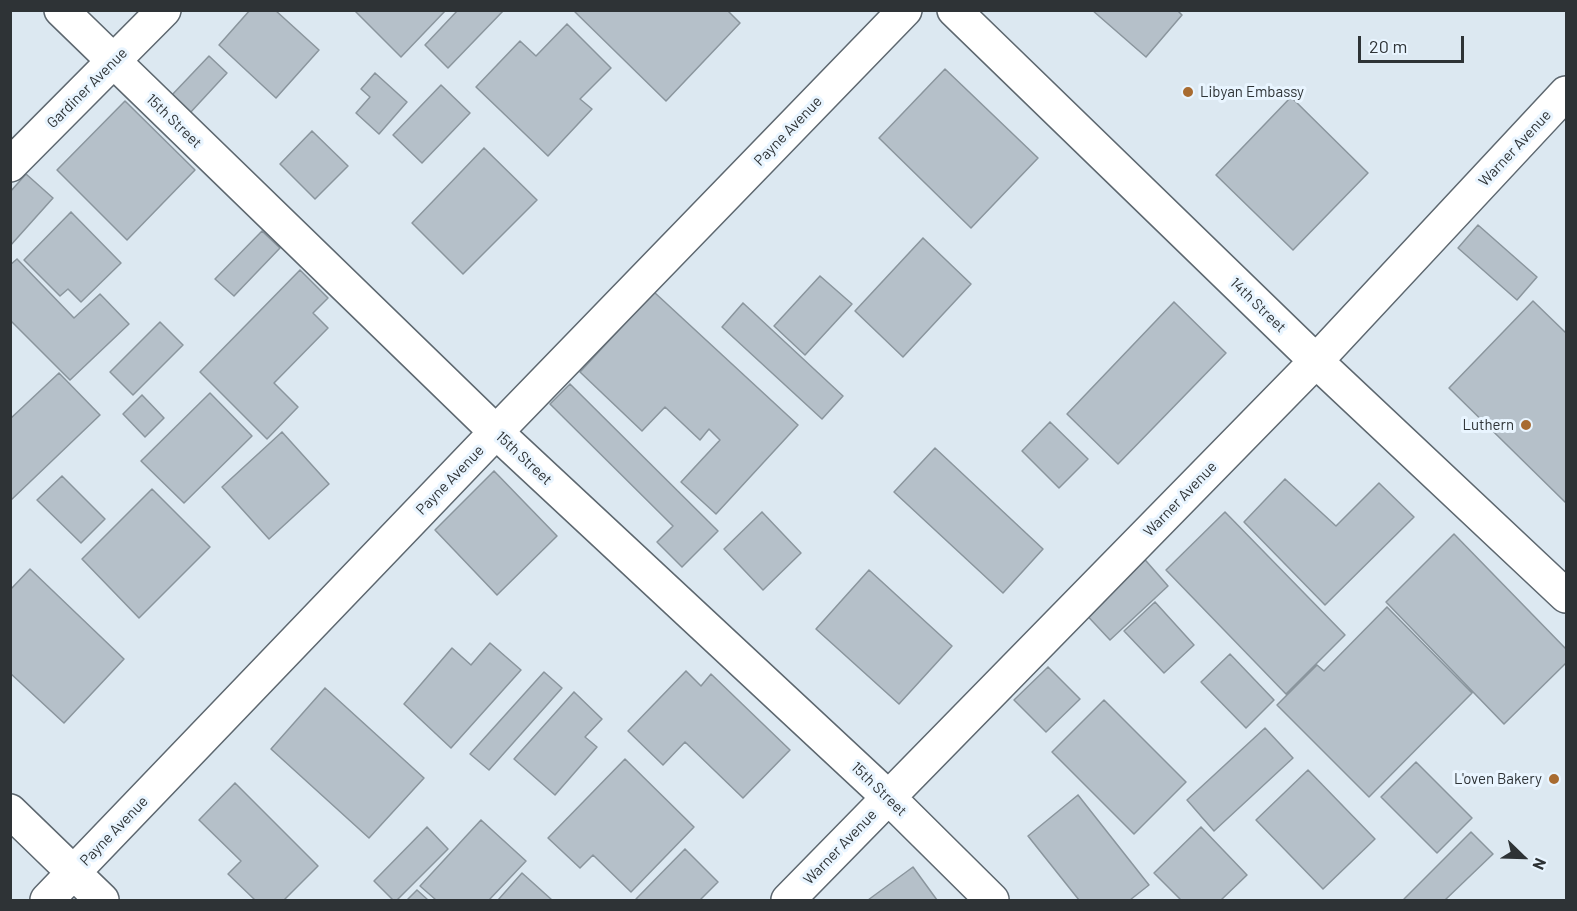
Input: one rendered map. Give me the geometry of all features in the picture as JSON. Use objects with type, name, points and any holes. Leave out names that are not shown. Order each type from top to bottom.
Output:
[{"type":"street","name":"15th Street","points":[[61,10],[495,432],[888,797],[992,900]]},
{"type":"street","name":"Gardiner Avenue","points":[[10,165],[164,10]]},
{"type":"street","name":"Payne Avenue","points":[[47,900],[495,432],[905,10]]},
{"type":"street","name":"14th Street","points":[[954,10],[1316,361],[1566,596]]},
{"type":"street","name":"Warner Avenue","points":[[788,900],[1316,361],[1566,93]]},
{"type":"street","points":[[10,811],[102,900]]},
{"type":"building","points":[[250,10],[275,10],[319,50],[276,98],[219,45]]},
{"type":"building","points":[[354,10],[446,10],[401,57]]},
{"type":"building","points":[[458,10],[504,10],[448,68],[425,45]]},
{"type":"building","points":[[573,10],[727,10],[740,23],[666,101]]},
{"type":"building","points":[[1092,10],[1177,10],[1182,15],[1146,57]]},
{"type":"building","points":[[567,24],[611,68],[580,99],[592,109],[548,156],[476,87],[520,41],[536,56]]},
{"type":"building","points":[[209,56],[227,73],[189,114],[170,97]]},
{"type":"building","points":[[945,69],[1038,158],[971,228],[879,138]]},
{"type":"building","points":[[375,73],[407,102],[379,134],[356,113],[370,97],[361,89]]},
{"type":"building","points":[[441,85],[470,113],[422,163],[393,135]]},
{"type":"building","points":[[1291,97],[1368,173],[1293,250],[1216,175]]},
{"type":"building","points":[[125,101],[195,170],[127,240],[57,170]]},
{"type":"building","points":[[312,131],[348,166],[315,199],[280,164]]},
{"type":"building","points":[[484,148],[537,200],[463,274],[412,223]]},
{"type":"building","points":[[26,174],[53,198],[10,246],[10,192]]},
{"type":"building","points":[[71,212],[121,263],[81,302],[68,289],[60,296],[24,260]]},
{"type":"building","points":[[1478,225],[1537,277],[1517,300],[1458,248]]},
{"type":"building","points":[[262,231],[280,248],[234,296],[215,279]]},
{"type":"building","points":[[923,238],[971,284],[903,357],[855,311]]},
{"type":"building","points":[[17,259],[74,318],[100,294],[129,324],[70,380],[10,320],[10,265]]},
{"type":"building","points":[[300,270],[328,298],[313,313],[328,328],[274,383],[298,407],[267,439],[200,372]]},
{"type":"building","points":[[820,276],[852,304],[805,355],[774,326]]},
{"type":"building","points":[[654,292],[798,425],[716,514],[681,482],[720,440],[709,429],[700,440],[665,407],[642,431],[580,372]]},
{"type":"building","name":"Luthern","points":[[1533,301],[1566,333],[1566,503],[1449,388]]},
{"type":"building","points":[[1174,302],[1226,353],[1118,464],[1067,414]]},
{"type":"building","points":[[743,303],[843,396],[822,419],[722,327]]},
{"type":"building","points":[[160,322],[183,345],[133,395],[110,372]]},
{"type":"building","points":[[59,373],[100,415],[10,501],[10,419]]},
{"type":"building","points":[[570,384],[718,531],[682,567],[657,542],[673,526],[550,404]]},
{"type":"building","points":[[210,393],[252,436],[184,503],[141,461]]},
{"type":"building","points":[[142,395],[164,418],[145,437],[123,414]]},
{"type":"building","points":[[1050,422],[1088,459],[1059,488],[1022,451]]},
{"type":"building","points":[[282,432],[329,484],[269,539],[222,487]]},
{"type":"building","points":[[935,448],[1043,549],[1003,593],[894,492]]},
{"type":"building","points":[[494,471],[557,536],[497,595],[435,530]]},
{"type":"building","points":[[62,476],[105,519],[81,543],[37,500]]},
{"type":"building","points":[[1285,479],[1336,526],[1379,483],[1414,517],[1325,605],[1244,522]]},
{"type":"building","points":[[152,489],[210,547],[139,618],[82,559]]},
{"type":"building","points":[[762,512],[801,553],[763,590],[724,549]]},
{"type":"building","points":[[1225,512],[1345,635],[1286,694],[1166,570]]},
{"type":"building","points":[[1454,534],[1566,649],[1566,663],[1504,724],[1386,602]]},
{"type":"building","points":[[1140,554],[1168,586],[1110,640],[1080,608]]},
{"type":"building","points":[[30,569],[124,659],[64,723],[10,673],[10,590]]},
{"type":"building","points":[[869,570],[952,646],[899,704],[816,629]]},
{"type":"building","points":[[1155,602],[1194,645],[1164,673],[1124,631]]},
{"type":"building","points":[[1387,607],[1472,693],[1369,797],[1277,705],[1317,665],[1324,671]]},
{"type":"building","points":[[490,643],[521,670],[451,748],[404,704],[452,648],[471,665]]},
{"type":"building","points":[[1230,654],[1274,700],[1246,728],[1201,682]]},
{"type":"building","points":[[1048,667],[1080,699],[1046,732],[1014,700]]},
{"type":"building","points":[[686,671],[701,686],[711,674],[790,750],[743,798],[685,742],[663,765],[628,731]]},
{"type":"building","points":[[544,672],[562,688],[489,770],[470,754]]},
{"type":"building","points":[[325,688],[424,778],[369,838],[271,749]]},
{"type":"building","points":[[574,692],[602,719],[585,737],[597,747],[555,795],[514,759]]},
{"type":"building","points":[[1104,700],[1186,782],[1134,834],[1052,752]]},
{"type":"building","points":[[1265,728],[1293,758],[1214,831],[1187,800]]},
{"type":"building","points":[[625,759],[694,827],[631,892],[593,855],[580,868],[548,838]]},
{"type":"building","points":[[1416,762],[1472,818],[1437,853],[1381,797]]},
{"type":"building","points":[[1308,770],[1375,839],[1323,889],[1256,820]]},
{"type":"building","points":[[235,783],[318,866],[284,900],[255,900],[228,874],[241,861],[199,820]]},
{"type":"building","points":[[1078,795],[1149,885],[1130,900],[1079,900],[1028,836]]},
{"type":"building","points":[[481,820],[526,861],[489,900],[436,900],[420,886]]},
{"type":"building","points":[[427,827],[448,849],[397,900],[393,900],[374,881]]},
{"type":"building","points":[[1201,827],[1247,875],[1221,900],[1181,900],[1154,873]]},
{"type":"building","points":[[1471,832],[1493,854],[1445,900],[1405,900],[1404,899]]},
{"type":"building","points":[[685,849],[718,882],[700,900],[636,899]]},
{"type":"building","points":[[913,867],[937,900],[868,900]]},
{"type":"building","points":[[522,873],[552,900],[498,900]]},
{"type":"building","points":[[417,890],[428,900],[407,900]]},
{"type":"place","name":"Libyan Embassy","points":[[1188,92]]},
{"type":"place","name":"Luthern","points":[[1526,425]]},
{"type":"place","name":"L'oven Bakery","points":[[1554,779]]}]
